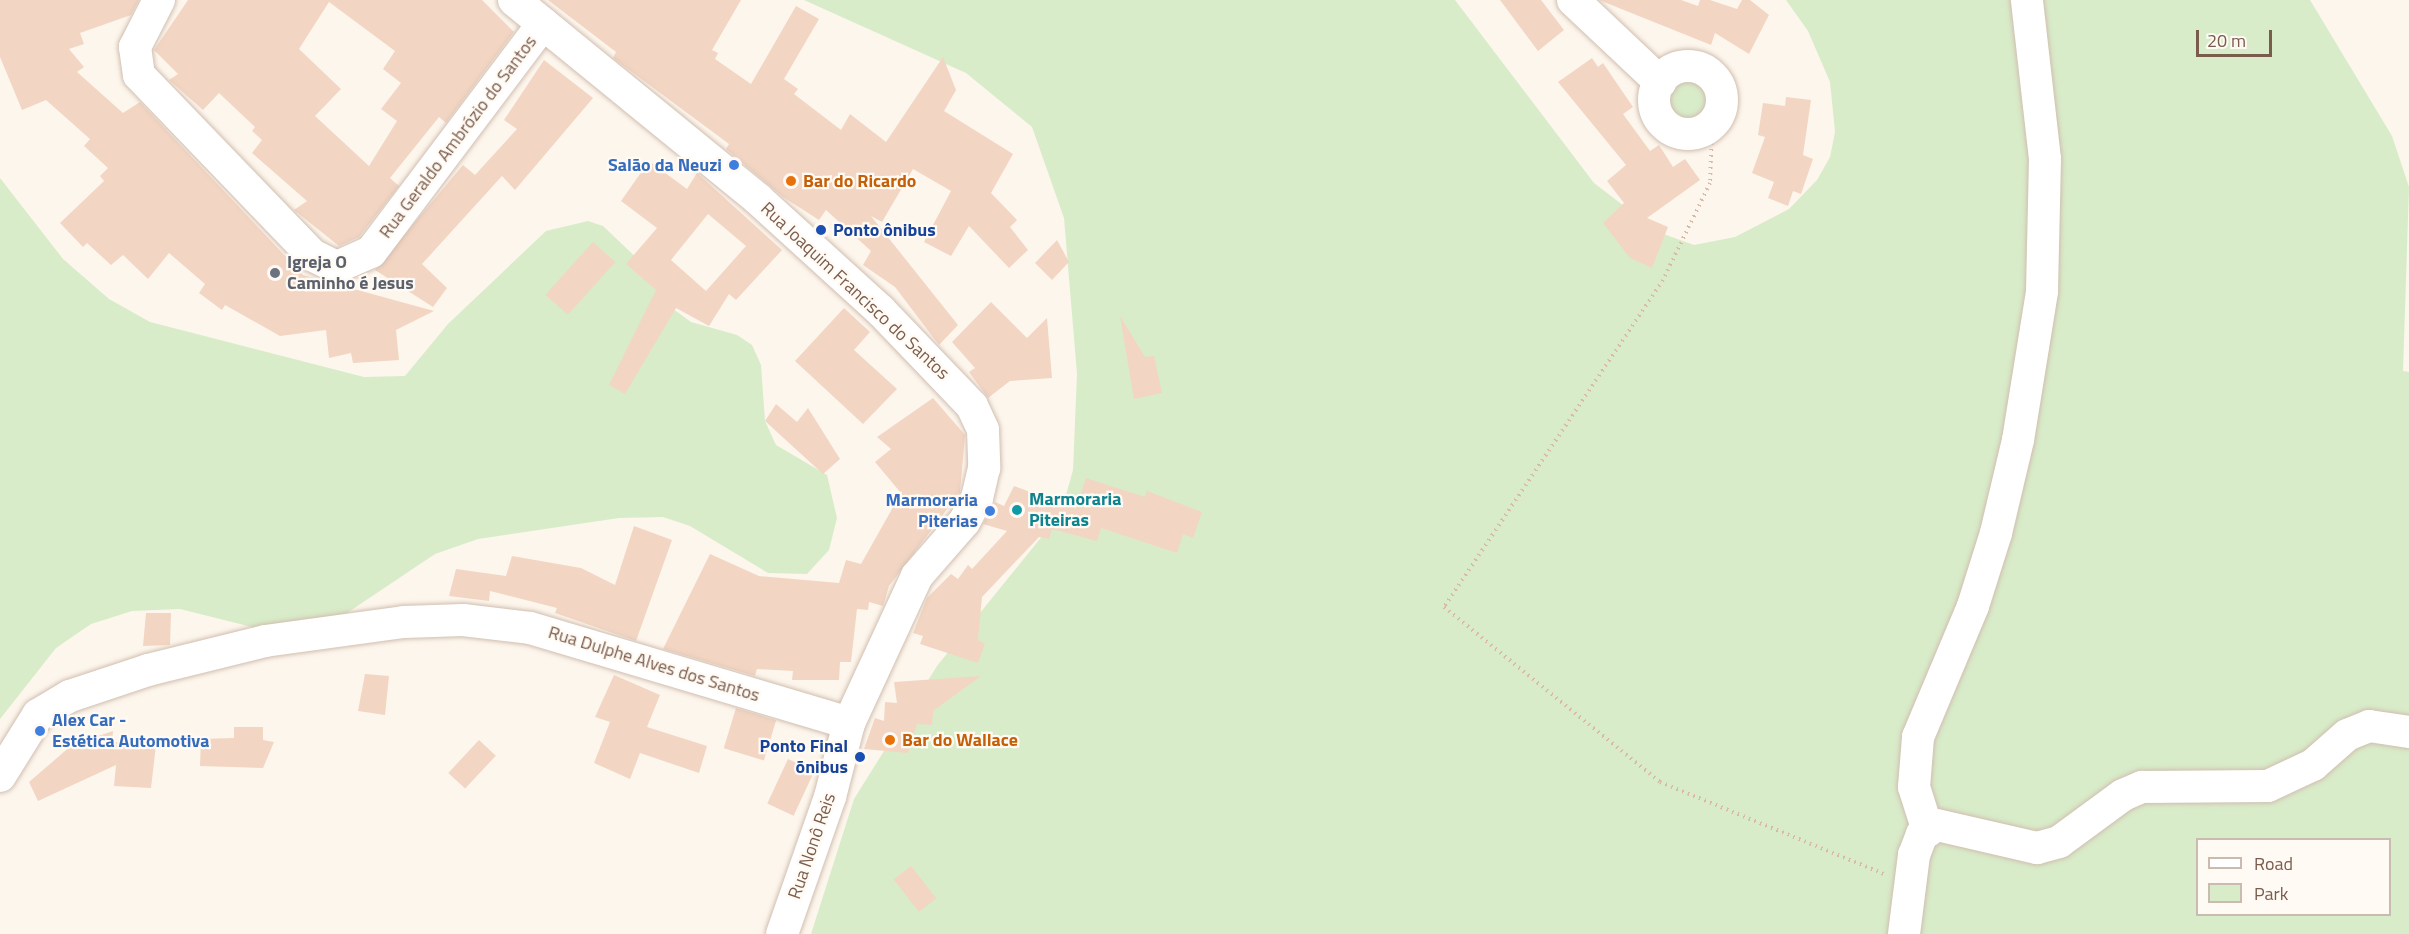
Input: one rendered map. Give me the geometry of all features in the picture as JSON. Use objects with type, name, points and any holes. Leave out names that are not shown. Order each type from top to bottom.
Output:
[{"type":"street","name":"Rua Geraldo Ambrózio do Santos","points":[[159,0],[139,35],[134,58],[139,75],[312,255],[337,267],[371,252],[543,24]]},
{"type":"street","name":"Rua Joaquim Francisco do Santos","points":[[514,0],[777,216],[880,310],[979,418],[985,454],[977,498],[963,522],[917,576],[849,723]]},
{"type":"street","points":[[1573,0],[1660,82]]},
{"type":"street","points":[[1928,831],[1914,787],[1918,737],[1973,606],[1996,533],[2018,440],[2042,291],[2045,159],[2026,0]]},
{"type":"street","points":[[1678,68],[1707,72],[1722,97],[1712,125],[1690,134],[1667,126],[1655,106],[1660,82],[1678,68]]},
{"type":"street","name":"Rua Dulphe Alves dos Santos","points":[[0,776],[38,715],[70,696],[148,670],[265,641],[404,622],[463,620],[530,628],[849,723]]},
{"type":"street","name":"Rua Nonô Reis","points":[[782,934],[830,797],[849,723]]},
{"type":"street","points":[[1904,934],[1914,855],[1928,831],[1954,825],[2037,848],[2059,842],[2122,795],[2142,787],[2268,786],[2304,770],[2347,735],[2369,726],[2409,732]]},
{"type":"path","points":[[1712,125],[1710,183],[1663,280],[1444,607],[1660,782],[1909,884]]},
{"type":"green space","points":[[804,0],[1455,0],[1594,183],[1658,232],[1694,245],[1735,237],[1789,209],[1817,180],[1830,157],[1835,132],[1830,82],[1808,31],[1786,0],[2310,0],[2392,136],[2409,187],[2403,371],[2409,372],[2409,934],[811,934],[854,799],[937,666],[1061,513],[1073,470],[1077,374],[1064,218],[1032,127],[966,73]]},
{"type":"green space","points":[[1683,74],[1693,74],[1703,78],[1711,86],[1715,101],[1711,116],[1703,124],[1693,128],[1683,128],[1673,124],[1665,116],[1661,106],[1661,96],[1665,86],[1673,78]]},
{"type":"green space","points":[[0,178],[63,259],[109,299],[150,322],[364,377],[405,376],[448,324],[546,231],[588,221],[603,226],[643,264],[665,303],[691,322],[737,335],[752,345],[761,365],[765,421],[776,445],[827,475],[837,518],[829,550],[807,574],[768,573],[690,526],[663,517],[619,518],[478,539],[435,554],[338,619],[256,628],[180,609],[132,611],[91,624],[56,648],[0,719]]},
{"type":"building","points":[[0,0],[139,0],[131,15],[80,33],[84,44],[69,49],[84,67],[77,72],[123,113],[140,102],[303,275],[434,311],[396,330],[399,360],[353,363],[351,353],[329,358],[326,330],[280,336],[225,305],[222,310],[199,293],[205,284],[169,253],[148,279],[123,255],[111,265],[87,243],[83,247],[60,223],[104,181],[100,176],[108,168],[84,146],[90,139],[46,100],[22,110],[0,57]]},
{"type":"building","points":[[188,0],[482,0],[514,32],[446,123],[439,117],[390,178],[399,186],[359,237],[339,246],[294,210],[307,201],[252,153],[262,140],[252,131],[255,127],[219,93],[203,110],[169,80],[178,74],[154,50]],"holes":[[[329,2],[395,51],[383,69],[401,83],[381,109],[397,121],[369,166],[315,116],[341,89],[299,49]]]},
{"type":"building","points":[[548,0],[741,0],[712,50],[718,53],[715,59],[751,84],[796,6],[819,19],[784,79],[798,89],[794,94],[841,130],[850,114],[886,142],[943,57],[956,90],[944,111],[1013,154],[991,193],[1017,220],[1010,227],[1028,250],[1009,268],[969,226],[951,256],[924,242],[951,191],[913,169],[882,222],[871,216],[958,325],[939,345],[895,287],[863,265],[871,251],[826,210],[819,220],[783,197],[726,149],[729,144],[613,58],[616,52]]},
{"type":"building","points":[[1500,0],[1541,0],[1564,30],[1538,51]]},
{"type":"building","points":[[1599,0],[1681,0],[1698,6],[1700,0],[1710,0],[1737,9],[1742,0],[1750,0],[1769,15],[1749,54],[1715,33],[1711,45]]},
{"type":"building","points":[[1592,58],[1598,67],[1603,63],[1633,107],[1623,114],[1650,151],[1659,145],[1673,167],[1685,159],[1700,180],[1647,218],[1668,227],[1652,268],[1630,258],[1603,223],[1624,203],[1607,181],[1626,165],[1558,82]]},
{"type":"building","points":[[544,60],[593,98],[515,190],[502,176],[422,264],[447,288],[433,307],[375,270],[463,165],[475,175],[517,129],[504,120]]},
{"type":"building","points":[[1786,97],[1811,100],[1803,155],[1813,159],[1801,194],[1793,191],[1788,206],[1768,198],[1774,182],[1752,173],[1765,137],[1758,135],[1763,103],[1785,106]]},
{"type":"building","points":[[649,161],[687,189],[697,173],[782,250],[736,300],[729,294],[709,326],[676,308],[625,394],[609,385],[656,290],[626,264],[657,228],[621,201]],"holes":[[[708,214],[746,246],[706,291],[671,260]]]},
{"type":"building","points":[[1057,240],[1069,262],[1052,280],[1035,263]]},
{"type":"building","points":[[593,242],[615,262],[568,315],[545,295]]},
{"type":"building","points":[[991,302],[1027,338],[1047,318],[1052,378],[1010,381],[988,398],[969,372],[975,368],[952,342]]},
{"type":"building","points":[[844,308],[870,332],[854,350],[897,389],[863,424],[795,361]]},
{"type":"building","points":[[1120,316],[1145,357],[1154,356],[1162,393],[1134,399]]},
{"type":"building","points":[[933,398],[965,435],[960,492],[889,586],[883,606],[869,602],[868,610],[857,609],[851,662],[840,662],[839,680],[792,680],[793,671],[757,669],[755,676],[663,649],[710,554],[759,576],[839,583],[846,560],[861,564],[901,493],[875,462],[891,449],[877,437]]},
{"type":"building","points":[[776,404],[797,422],[808,408],[840,459],[823,474],[765,421]]},
{"type":"building","points":[[1086,478],[1145,497],[1147,491],[1202,512],[1193,538],[1183,534],[1177,553],[1101,528],[1097,541],[1052,529],[1049,539],[1039,537],[982,597],[978,640],[985,644],[978,663],[920,644],[923,636],[913,633],[927,598],[951,574],[958,579],[968,565],[972,569],[1007,531],[983,524],[995,502],[1004,506],[1014,486],[1076,509]]},
{"type":"building","points":[[634,526],[672,540],[636,641],[555,613],[557,608],[490,591],[489,601],[449,596],[456,569],[506,576],[512,556],[581,568],[615,585]]},
{"type":"building","points":[[146,613],[171,613],[170,645],[143,646]]},
{"type":"building","points":[[365,674],[389,676],[385,715],[358,711]]},
{"type":"building","points":[[614,675],[660,695],[647,727],[707,746],[699,773],[640,753],[630,779],[594,763],[610,722],[595,717]]},
{"type":"building","points":[[981,676],[933,711],[932,725],[917,724],[908,753],[864,749],[875,718],[884,721],[885,702],[897,703],[894,682]]},
{"type":"building","points":[[736,708],[776,720],[764,760],[724,748]]},
{"type":"building","points":[[234,727],[263,727],[263,740],[274,742],[263,768],[200,766],[201,739],[234,738]]},
{"type":"building","points":[[113,731],[112,742],[156,745],[151,788],[114,786],[116,765],[38,801],[29,782],[72,745]]},
{"type":"building","points":[[479,740],[496,756],[465,789],[448,773]]},
{"type":"building","points":[[788,759],[814,771],[794,816],[767,803]]},
{"type":"building","points":[[911,866],[936,898],[919,912],[894,880]]},
{"type":"place","name":"Salão da Neuzi","points":[[734,165]]},
{"type":"place","name":"Bar do Ricardo","points":[[791,181]]},
{"type":"place","name":"Ponto ônibus","points":[[821,230]]},
{"type":"place","name":"Igreja O Caminho é Jesus","points":[[275,273]]},
{"type":"place","name":"Marmoraria Piteiras","points":[[1017,510]]},
{"type":"place","name":"Marmoraria Piterias","points":[[990,511]]},
{"type":"place","name":"Alex Car - Estética Automotiva","points":[[40,731]]},
{"type":"place","name":"Bar do Wallace","points":[[890,740]]},
{"type":"place","name":"Ponto Final õnibus","points":[[860,757]]}]
